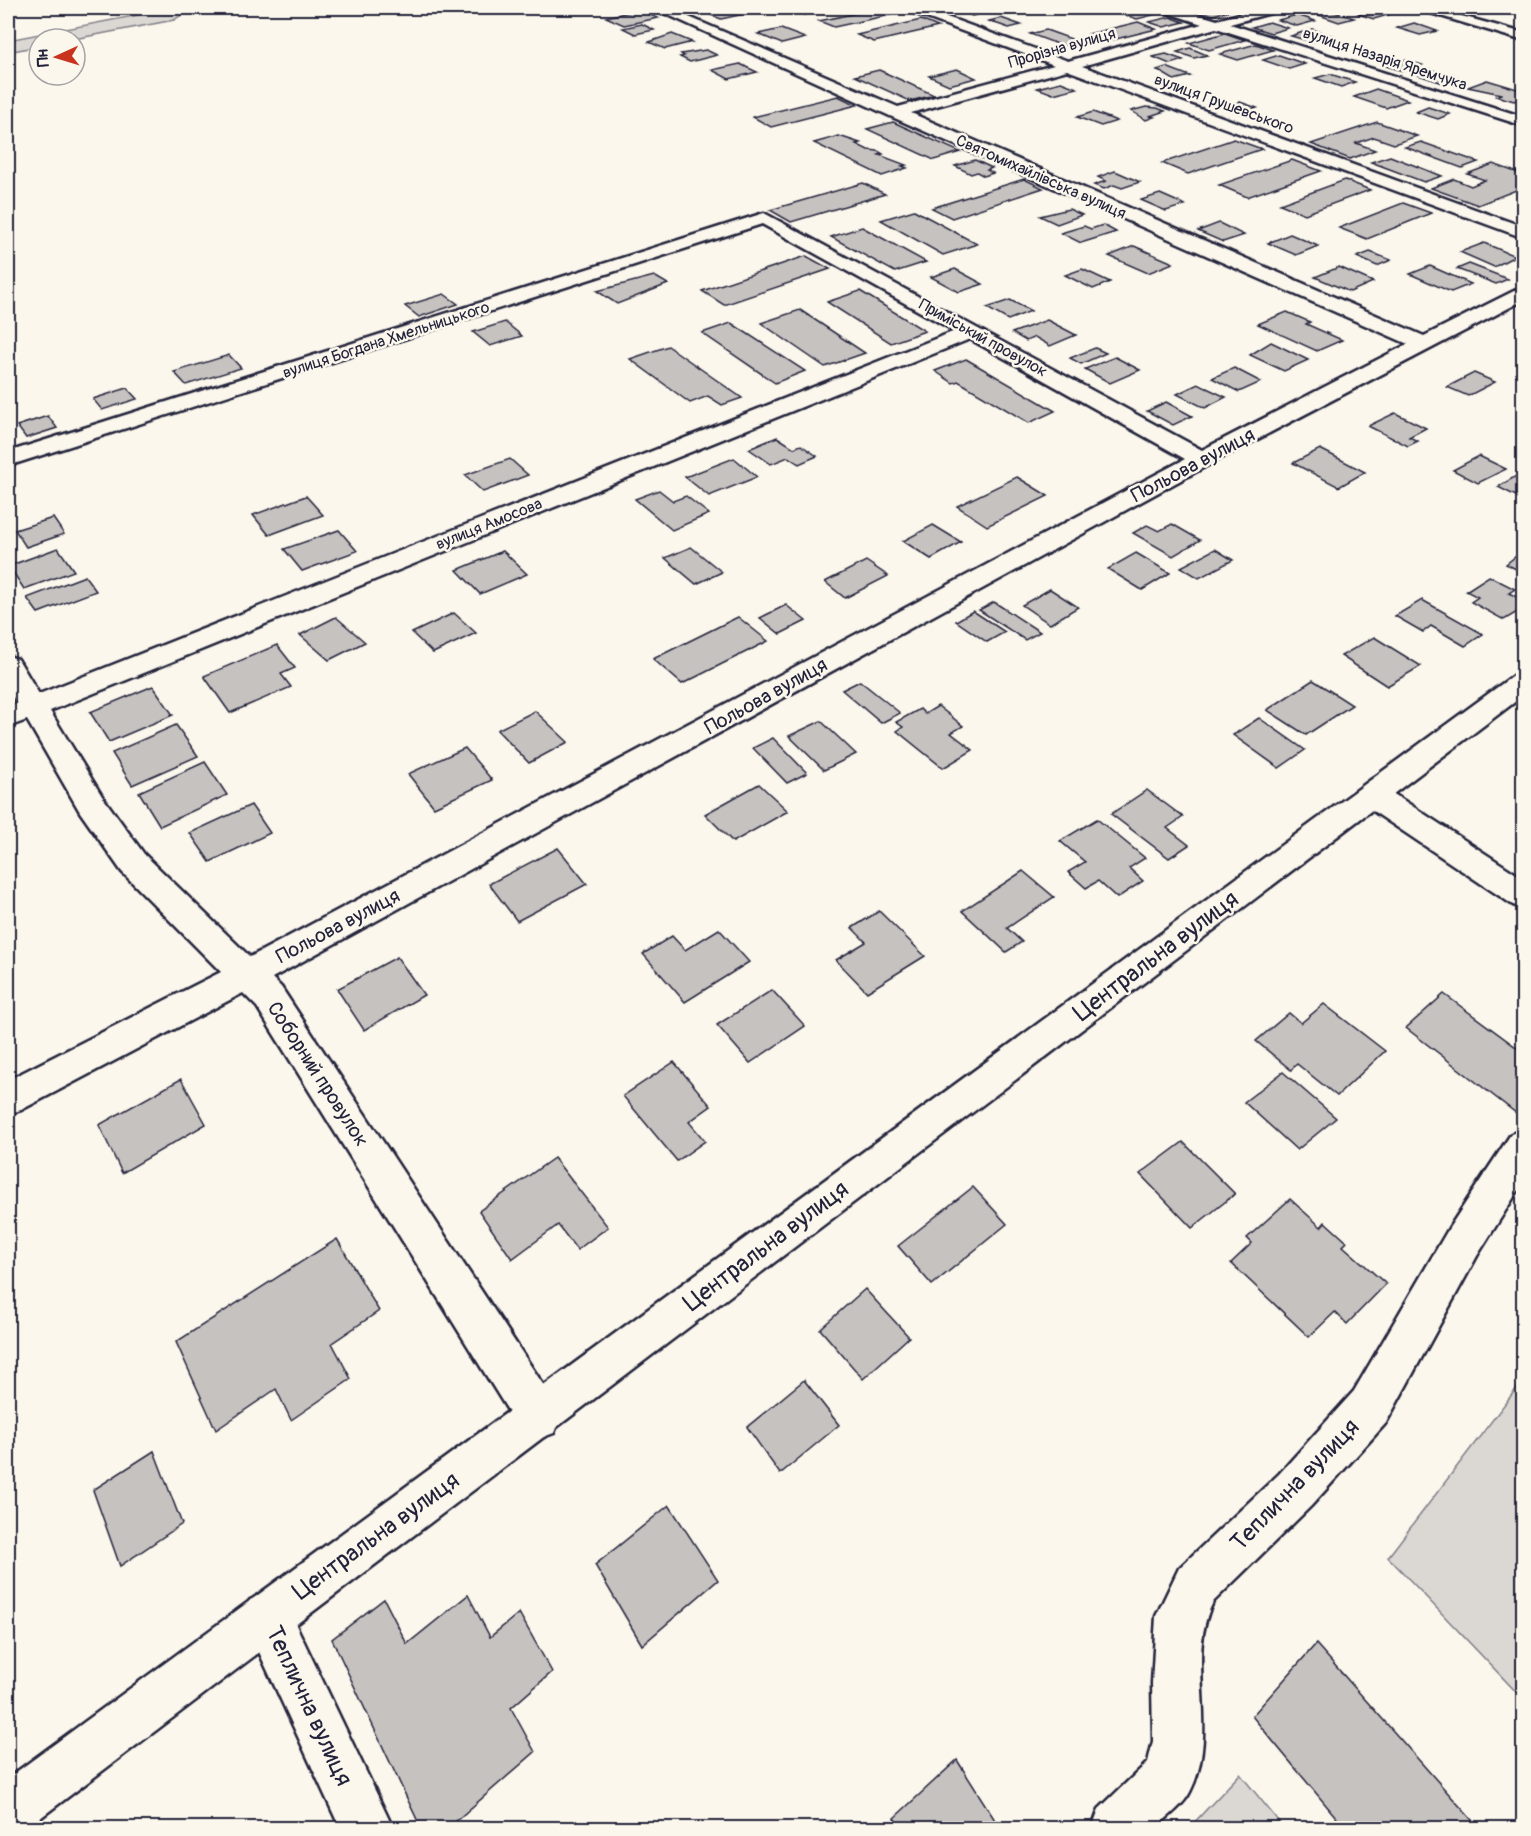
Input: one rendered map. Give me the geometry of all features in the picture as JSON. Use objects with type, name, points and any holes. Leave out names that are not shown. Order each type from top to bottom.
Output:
[{"type":"street","name":"Святомихайлівська вулиця","points":[[659,8],[1425,344]]},
{"type":"street","name":"вулиця Грушевського","points":[[912,8],[1524,233]]},
{"type":"street","name":"вулиця Назарія Яремчука","points":[[1166,8],[1524,122]]},
{"type":"street","name":"Прорізна вулиця","points":[[895,113],[1274,8]]},
{"type":"street","points":[[1420,8],[1524,37]]},
{"type":"street","name":"Приміський провулок","points":[[764,218],[1202,459]]},
{"type":"street","name":"вулиця Богдана Хмельницького","points":[[8,459],[764,218]]},
{"type":"street","name":"Польова вулиця","points":[[8,1098],[246,975],[1202,459],[1524,292]]},
{"type":"street","name":"вулиця Амосова","points":[[19,712],[971,332]]},
{"type":"street","name":"Соборний провулок","points":[[8,665],[19,712],[91,804],[133,863],[269,997],[538,1418]]},
{"type":"street","name":"Центральна вулиця","points":[[8,1810],[538,1418],[1524,681]]},
{"type":"street","points":[[1372,795],[1524,896]]},
{"type":"street","name":"Теплична вулиця","points":[[1118,1828],[1171,1776],[1179,1741],[1177,1683],[1180,1616],[1196,1586],[1295,1490],[1370,1407],[1463,1242],[1524,1146]]},
{"type":"street","name":"Теплична вулиця","points":[[267,1617],[367,1828]]},
{"type":"shaded area","points":[[175,8],[186,12],[174,20],[87,37],[87,27],[76,27]]},
{"type":"shaded area","points":[[27,36],[27,48],[8,52],[8,40]]},
{"type":"shaded area","points":[[1523,1380],[1523,1699],[1388,1557]]},
{"type":"shaded area","points":[[1240,1774],[1284,1828],[1189,1828]]},
{"type":"building","points":[[693,8],[729,8],[744,14],[721,19]]},
{"type":"building","points":[[838,8],[804,15],[790,9]]},
{"type":"building","points":[[881,8],[899,13],[834,27],[819,21]]},
{"type":"building","points":[[970,8],[994,11],[972,16],[958,10]]},
{"type":"building","points":[[1138,8],[1157,14],[1137,19],[1113,11]]},
{"type":"building","points":[[1191,8],[1222,8],[1232,10],[1213,15]]},
{"type":"building","points":[[1379,8],[1395,13],[1374,19],[1358,14]]},
{"type":"building","points":[[638,10],[658,18],[624,25],[606,17]]},
{"type":"building","points":[[1331,11],[1354,18],[1339,22],[1316,14]]},
{"type":"building","points":[[1297,15],[1315,21],[1297,26],[1278,20]]},
{"type":"building","points":[[1170,17],[1184,22],[1164,27],[1149,22]]},
{"type":"building","points":[[1001,18],[1021,25],[1009,28],[989,21]]},
{"type":"building","points":[[921,20],[938,27],[874,42],[857,35]]},
{"type":"building","points":[[1138,22],[1156,29],[1108,41],[1089,34]]},
{"type":"building","points":[[1269,22],[1288,28],[1271,33],[1252,27]]},
{"type":"building","points":[[1414,23],[1437,31],[1420,35],[1397,28]]},
{"type":"building","points":[[642,24],[654,30],[635,34],[623,28]]},
{"type":"building","points":[[781,29],[805,38],[782,44],[758,34]]},
{"type":"building","points":[[1312,29],[1333,36],[1312,42],[1291,36]]},
{"type":"building","points":[[1046,30],[1080,42],[1063,46],[1030,34]]},
{"type":"building","points":[[1225,33],[1245,40],[1209,50],[1189,43]]},
{"type":"building","points":[[672,34],[692,42],[665,49],[649,42]]},
{"type":"building","points":[[1256,44],[1273,50],[1238,60],[1220,54]]},
{"type":"building","points":[[1190,48],[1207,55],[1194,58],[1177,52]]},
{"type":"building","points":[[706,50],[717,55],[690,62],[680,57],[684,56],[681,54]]},
{"type":"building","points":[[1166,54],[1183,60],[1170,64],[1153,57]]},
{"type":"building","points":[[1279,55],[1305,64],[1289,69],[1263,60]]},
{"type":"building","points":[[1405,60],[1422,65],[1403,71],[1386,66]]},
{"type":"building","points":[[740,64],[757,72],[729,79],[712,70]]},
{"type":"building","points":[[1166,67],[1190,76],[1174,80],[1157,70]]},
{"type":"building","points":[[957,69],[976,78],[949,85],[929,76]]},
{"type":"building","points":[[1429,69],[1458,78],[1443,83],[1415,74]]},
{"type":"building","points":[[879,70],[934,95],[910,101],[855,76]]},
{"type":"building","points":[[1330,74],[1355,82],[1341,87],[1315,78]]},
{"type":"building","points":[[1487,80],[1524,91],[1524,97],[1514,101],[1496,96],[1501,94],[1468,87]]},
{"type":"building","points":[[1061,82],[1077,88],[1053,94],[1037,88]]},
{"type":"building","points":[[1376,89],[1408,100],[1386,108],[1354,97]]},
{"type":"building","points":[[838,96],[857,105],[771,127],[753,117]]},
{"type":"building","points":[[1240,102],[1257,108],[1240,113],[1223,107]]},
{"type":"building","points":[[1146,107],[1165,111],[1150,116],[1154,117],[1146,120],[1131,111]]},
{"type":"building","points":[[1428,107],[1450,114],[1438,119],[1416,112]]},
{"type":"building","points":[[1093,112],[1117,121],[1101,126],[1077,117]]},
{"type":"building","points":[[893,122],[960,152],[934,160],[867,129]]},
{"type":"building","points":[[1377,122],[1417,136],[1394,144],[1374,137],[1356,143],[1375,150],[1350,159],[1311,144]]},
{"type":"building","points":[[839,136],[860,143],[856,144],[868,150],[878,151],[883,154],[879,155],[906,165],[902,166],[907,168],[882,176],[814,143]]},
{"type":"building","points":[[1234,139],[1262,149],[1188,174],[1162,163]]},
{"type":"building","points":[[1421,142],[1478,162],[1462,168],[1405,147]]},
{"type":"building","points":[[1390,156],[1442,176],[1424,182],[1371,162]]},
{"type":"building","points":[[975,160],[992,168],[987,170],[993,173],[984,176],[977,172],[971,174],[955,166]]},
{"type":"building","points":[[1292,160],[1321,171],[1247,197],[1219,185]]},
{"type":"building","points":[[1493,164],[1524,175],[1524,187],[1478,205],[1431,188],[1454,179],[1471,186],[1485,180],[1467,174]]},
{"type":"building","points":[[1115,171],[1140,182],[1122,188],[1114,185],[1104,189],[1094,185],[1106,181],[1098,177]]},
{"type":"building","points":[[1024,179],[1043,188],[952,218],[932,208]]},
{"type":"building","points":[[1345,180],[1370,190],[1305,214],[1280,204]]},
{"type":"building","points":[[863,183],[885,194],[791,222],[770,210]]},
{"type":"building","points":[[1160,194],[1185,205],[1166,211],[1141,200]]},
{"type":"building","points":[[1403,203],[1431,213],[1367,239],[1339,228]]},
{"type":"building","points":[[1069,209],[1082,215],[1057,224],[1040,216]]},
{"type":"building","points":[[914,210],[977,244],[943,255],[881,220]]},
{"type":"building","points":[[1219,223],[1244,235],[1223,242],[1198,231]]},
{"type":"building","points":[[1103,225],[1116,232],[1081,243],[1061,233],[1084,226],[1091,229]]},
{"type":"building","points":[[862,227],[926,262],[895,272],[831,237]]},
{"type":"building","points":[[1290,234],[1318,246],[1296,255],[1268,243]]},
{"type":"building","points":[[1484,243],[1515,256],[1494,267],[1460,252]]},
{"type":"building","points":[[1134,246],[1173,263],[1148,273],[1109,256]]},
{"type":"building","points":[[1370,252],[1391,260],[1377,266],[1357,257]]},
{"type":"building","points":[[806,256],[830,269],[724,305],[702,291]]},
{"type":"building","points":[[1469,264],[1508,279],[1496,284],[1457,269]]},
{"type":"building","points":[[1430,266],[1471,284],[1451,292],[1410,274]]},
{"type":"building","points":[[1339,267],[1373,282],[1350,292],[1315,277]]},
{"type":"building","points":[[955,269],[983,284],[959,292],[931,277]]},
{"type":"building","points":[[1082,269],[1110,282],[1093,289],[1065,275]]},
{"type":"building","points":[[654,276],[668,284],[617,304],[597,291]]},
{"type":"building","points":[[860,291],[925,331],[891,343],[827,302]]},
{"type":"building","points":[[444,294],[458,304],[419,317],[405,306]]},
{"type":"building","points":[[1010,300],[1031,311],[1008,320],[987,308]]},
{"type":"building","points":[[800,310],[865,353],[825,367],[761,323]]},
{"type":"building","points":[[1287,312],[1310,322],[1306,324],[1342,340],[1317,351],[1258,324]]},
{"type":"building","points":[[1047,320],[1076,335],[1050,346],[1035,337],[1026,341],[1012,333]]},
{"type":"building","points":[[505,322],[522,336],[490,346],[473,332]]},
{"type":"building","points":[[731,323],[805,371],[775,383],[702,333]]},
{"type":"building","points":[[1271,342],[1308,360],[1284,371],[1250,355]]},
{"type":"building","points":[[668,346],[742,398],[722,405],[708,396],[690,403],[630,359]]},
{"type":"building","points":[[1095,348],[1106,353],[1081,364],[1070,358]]},
{"type":"building","points":[[229,355],[241,368],[186,385],[174,372]]},
{"type":"building","points":[[1115,357],[1140,370],[1110,383],[1085,369]]},
{"type":"building","points":[[966,359],[1055,411],[1029,423],[958,381],[953,383],[935,371]]},
{"type":"building","points":[[1234,368],[1261,382],[1239,392],[1212,378]]},
{"type":"building","points":[[1474,373],[1495,382],[1468,396],[1447,387]]},
{"type":"building","points":[[1198,384],[1226,397],[1205,408],[1177,394]]},
{"type":"building","points":[[127,388],[137,399],[102,410],[93,399]]},
{"type":"building","points":[[1166,402],[1192,416],[1173,425],[1147,411]]},
{"type":"building","points":[[1395,413],[1426,428],[1409,437],[1418,441],[1408,446],[1368,426]]},
{"type":"building","points":[[48,416],[57,428],[26,438],[17,426]]},
{"type":"building","points":[[777,437],[794,448],[801,445],[817,456],[799,464],[788,457],[771,464],[749,449]]},
{"type":"building","points":[[1320,449],[1365,472],[1339,487],[1293,463]]},
{"type":"building","points":[[1479,456],[1506,469],[1478,483],[1453,470]]},
{"type":"building","points":[[734,458],[757,477],[709,496],[685,477]]},
{"type":"building","points":[[510,459],[528,475],[483,492],[465,475]]},
{"type":"building","points":[[1516,476],[1524,480],[1524,500],[1498,487]]},
{"type":"building","points":[[1017,477],[1048,496],[987,526],[957,506]]},
{"type":"building","points":[[659,490],[673,501],[686,496],[709,514],[672,530],[635,499]]},
{"type":"building","points":[[306,496],[323,515],[269,535],[253,515]]},
{"type":"building","points":[[53,518],[64,534],[26,547],[15,530]]},
{"type":"building","points":[[1172,524],[1200,540],[1173,556],[1133,533],[1147,525],[1159,531]]},
{"type":"building","points":[[933,525],[961,542],[931,559],[903,541]]},
{"type":"building","points":[[339,530],[357,551],[302,571],[284,549]]},
{"type":"building","points":[[691,547],[722,572],[696,584],[665,558]]},
{"type":"building","points":[[58,548],[74,571],[24,589],[9,566]]},
{"type":"building","points":[[1215,549],[1233,560],[1199,578],[1181,567]]},
{"type":"building","points":[[503,551],[527,574],[480,594],[457,570]]},
{"type":"building","points":[[1136,553],[1170,573],[1142,590],[1108,569]]},
{"type":"building","points":[[1520,553],[1524,555],[1524,573],[1506,564]]},
{"type":"building","points":[[866,561],[888,576],[845,598],[825,582]]},
{"type":"building","points":[[85,576],[96,591],[38,613],[27,598]]},
{"type":"building","points":[[1489,576],[1515,589],[1509,593],[1524,601],[1524,608],[1504,620],[1471,602],[1478,597],[1466,591]]},
{"type":"building","points":[[1050,589],[1078,607],[1050,624],[1022,605]]},
{"type":"building","points":[[1422,600],[1483,634],[1465,646],[1431,626],[1423,632],[1395,616]]},
{"type":"building","points":[[994,602],[1040,632],[1025,640],[979,610]]},
{"type":"building","points":[[786,605],[806,621],[780,634],[760,618]]},
{"type":"building","points":[[973,611],[1005,632],[987,642],[956,621]]},
{"type":"building","points":[[454,613],[476,633],[433,653],[412,633]]},
{"type":"building","points":[[336,617],[365,642],[329,660],[300,635]]},
{"type":"building","points":[[738,617],[768,641],[682,684],[653,659]]},
{"type":"building","points":[[1374,637],[1421,666],[1387,686],[1341,656]]},
{"type":"building","points":[[277,645],[295,668],[281,674],[291,687],[230,713],[204,676]]},
{"type":"building","points":[[1313,680],[1352,705],[1306,735],[1267,710]]},
{"type":"building","points":[[860,681],[900,713],[881,723],[842,690]]},
{"type":"building","points":[[153,686],[173,715],[109,742],[90,712]]},
{"type":"building","points":[[938,706],[963,726],[951,733],[973,750],[943,768],[897,731],[903,727],[896,722],[920,709],[925,714]]},
{"type":"building","points":[[535,711],[568,742],[529,763],[497,730]]},
{"type":"building","points":[[1259,718],[1305,750],[1279,768],[1233,735]]},
{"type":"building","points":[[821,721],[856,754],[824,770],[789,736]]},
{"type":"building","points":[[176,725],[198,756],[132,785],[112,753]]},
{"type":"building","points":[[773,738],[807,773],[787,783],[753,748]]},
{"type":"building","points":[[465,748],[492,780],[434,807],[408,774]]},
{"type":"building","points":[[205,762],[227,795],[160,826],[139,792]]},
{"type":"building","points":[[759,784],[788,811],[733,842],[705,814]]},
{"type":"building","points":[[1147,790],[1183,817],[1167,828],[1189,845],[1169,858],[1111,814]]},
{"type":"building","points":[[251,805],[270,833],[210,862],[190,833]]},
{"type":"building","points":[[1097,819],[1145,858],[1129,868],[1143,881],[1117,898],[1098,881],[1086,888],[1068,872],[1085,862],[1060,841]]},
{"type":"building","points":[[558,848],[587,884],[517,921],[489,884]]},
{"type":"building","points":[[1023,871],[1054,897],[1007,928],[1022,942],[1006,952],[962,911]]},
{"type":"building","points":[[879,911],[925,956],[867,992],[836,960],[866,942],[852,928]]},
{"type":"building","points":[[719,929],[749,962],[685,1002],[643,954],[672,936],[685,950]]},
{"type":"building","points":[[397,957],[424,995],[364,1030],[337,989]]},
{"type":"building","points":[[772,990],[805,1026],[750,1063],[717,1025]]},
{"type":"building","points":[[1444,994],[1524,1053],[1524,1105],[1516,1113],[1406,1028]]},
{"type":"building","points":[[1324,1004],[1385,1051],[1337,1096],[1297,1064],[1291,1070],[1256,1041],[1289,1013],[1301,1023]]},
{"type":"building","points":[[674,1062],[711,1106],[689,1122],[705,1141],[677,1161],[623,1096]]},
{"type":"building","points":[[1283,1072],[1336,1118],[1297,1150],[1244,1102]]},
{"type":"building","points":[[181,1079],[206,1124],[122,1173],[99,1125]]},
{"type":"building","points":[[1183,1142],[1235,1194],[1192,1228],[1140,1174]]},
{"type":"building","points":[[554,1158],[608,1227],[577,1250],[558,1225],[512,1259],[479,1211]]},
{"type":"building","points":[[973,1187],[1007,1224],[932,1285],[898,1246]]},
{"type":"building","points":[[1290,1199],[1321,1227],[1325,1222],[1347,1242],[1343,1246],[1386,1284],[1347,1324],[1335,1312],[1309,1337],[1231,1263],[1252,1243],[1247,1238]]},
{"type":"building","points":[[337,1239],[379,1311],[332,1343],[351,1379],[291,1420],[276,1389],[216,1430],[176,1342]]},
{"type":"building","points":[[865,1289],[909,1337],[863,1379],[820,1329]]},
{"type":"building","points":[[804,1380],[839,1425],[780,1474],[747,1427]]},
{"type":"building","points":[[154,1451],[182,1524],[120,1566],[93,1490]]},
{"type":"building","points":[[669,1505],[718,1580],[642,1645],[595,1565]]},
{"type":"building","points":[[468,1595],[490,1637],[519,1613],[552,1672],[511,1708],[535,1752],[448,1828],[421,1828],[332,1639],[384,1599],[407,1644]]},
{"type":"building","points":[[1316,1644],[1479,1828],[1345,1828],[1252,1716]]},
{"type":"building","points":[[957,1760],[1000,1828],[901,1828],[894,1818]]}]
